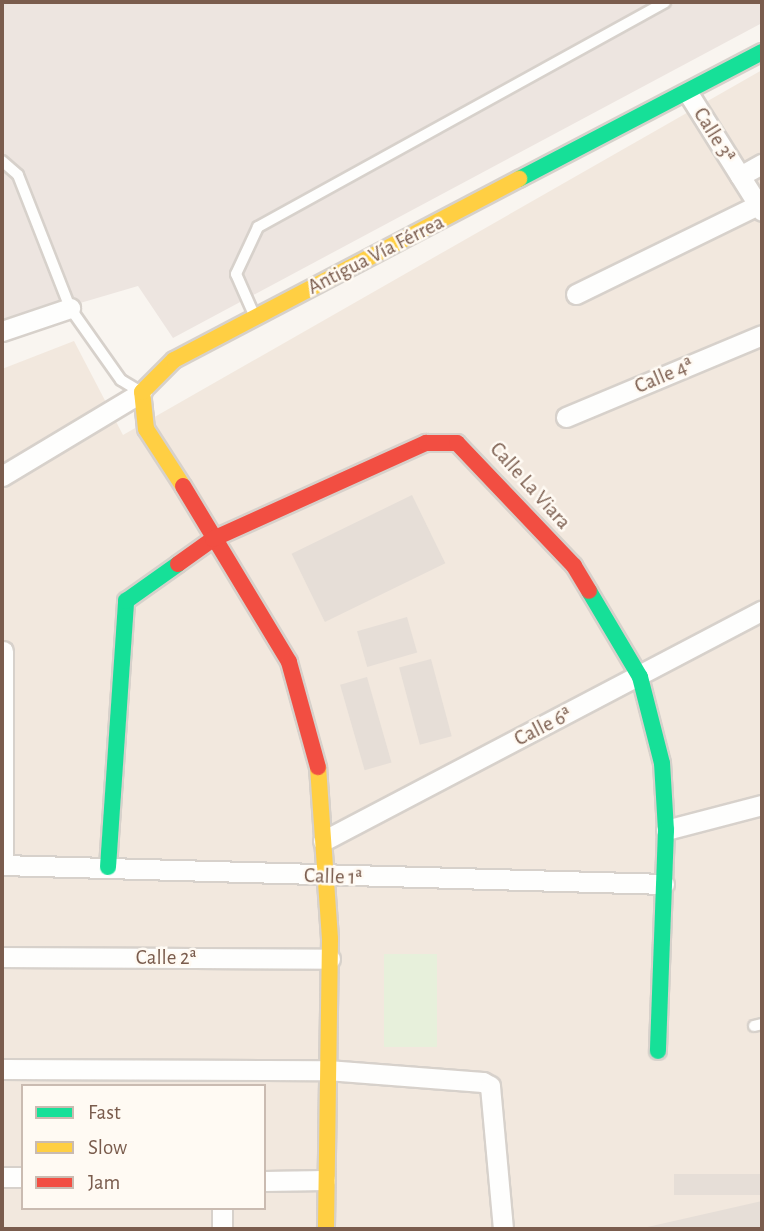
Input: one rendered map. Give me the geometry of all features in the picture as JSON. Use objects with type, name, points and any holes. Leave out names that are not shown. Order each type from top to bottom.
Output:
[{"type":"street","name":"Antigua Vía Férrea","points":[[2,476],[142,392],[174,360],[762,52]]},
{"type":"street","name":"Calle 3ª","points":[[688,93],[760,208]]},
{"type":"street","points":[[740,176],[762,164]]},
{"type":"street","points":[[576,295],[760,208]]},
{"type":"street","points":[[2,331],[70,308]]},
{"type":"street","name":"Calle 4ª","points":[[566,417],[762,335]]},
{"type":"street","points":[[142,392],[146,429],[289,662],[317,760],[330,959],[326,1229]]},
{"type":"street","name":"Calle La Viara","points":[[108,867],[121,610],[213,539],[426,443],[457,443],[574,566],[640,677],[662,763],[666,830],[658,1051]]},
{"type":"street","name":"Calle 6ª","points":[[323,841],[762,611]]},
{"type":"street","points":[[2,865],[3,651]]},
{"type":"street","points":[[666,830],[762,806]]},
{"type":"street","name":"Calle 1ª","points":[[2,865],[108,867],[326,878],[664,884]]},
{"type":"street","name":"Calle 2ª","points":[[2,957],[330,959]]},
{"type":"street","points":[[2,1069],[327,1070],[490,1086],[503,1229]]},
{"type":"street","points":[[2,1177],[21,1177]]},
{"type":"street","points":[[266,1181],[325,1180]]},
{"type":"street","points":[[222,1210],[222,1229]]},
{"type":"lane","points":[[255,317],[236,274],[258,227],[665,2]]},
{"type":"lane","points":[[2,161],[18,175],[70,308],[121,380],[142,392]]},
{"type":"shaded area","points":[[2,2],[762,2],[762,23],[173,338],[138,286],[2,326]]},
{"type":"shaded area","points":[[762,70],[762,1229],[2,1229],[2,369],[74,341],[123,435]]},
{"type":"green space","points":[[384,954],[437,954],[437,1047],[384,1047]]},
{"type":"building","points":[[412,495],[445,563],[325,622],[292,554]]},
{"type":"building","points":[[407,617],[417,653],[367,667],[357,631]]},
{"type":"building","points":[[431,659],[452,736],[420,745],[399,668]]},
{"type":"building","points":[[367,677],[392,763],[365,770],[340,685]]},
{"type":"building","points":[[674,1174],[762,1174],[762,1195],[674,1195]]},
{"type":"building","points":[[762,1201],[762,1229],[643,1229],[643,1228]]},
{"type":"traffic: fast","points":[[519,179],[762,52]]},
{"type":"traffic: fast","points":[[108,867],[126,601],[178,564]]},
{"type":"traffic: fast","points":[[589,591],[640,677],[662,763],[666,830],[658,1051]]},
{"type":"traffic: slow","points":[[183,486],[146,429],[142,392],[174,360],[519,179]]},
{"type":"traffic: slow","points":[[318,767],[330,939],[326,1229]]},
{"type":"traffic: jam","points":[[178,564],[213,539],[426,443],[457,443],[574,566],[589,591]]},
{"type":"traffic: jam","points":[[183,486],[289,662],[318,767]]}]
